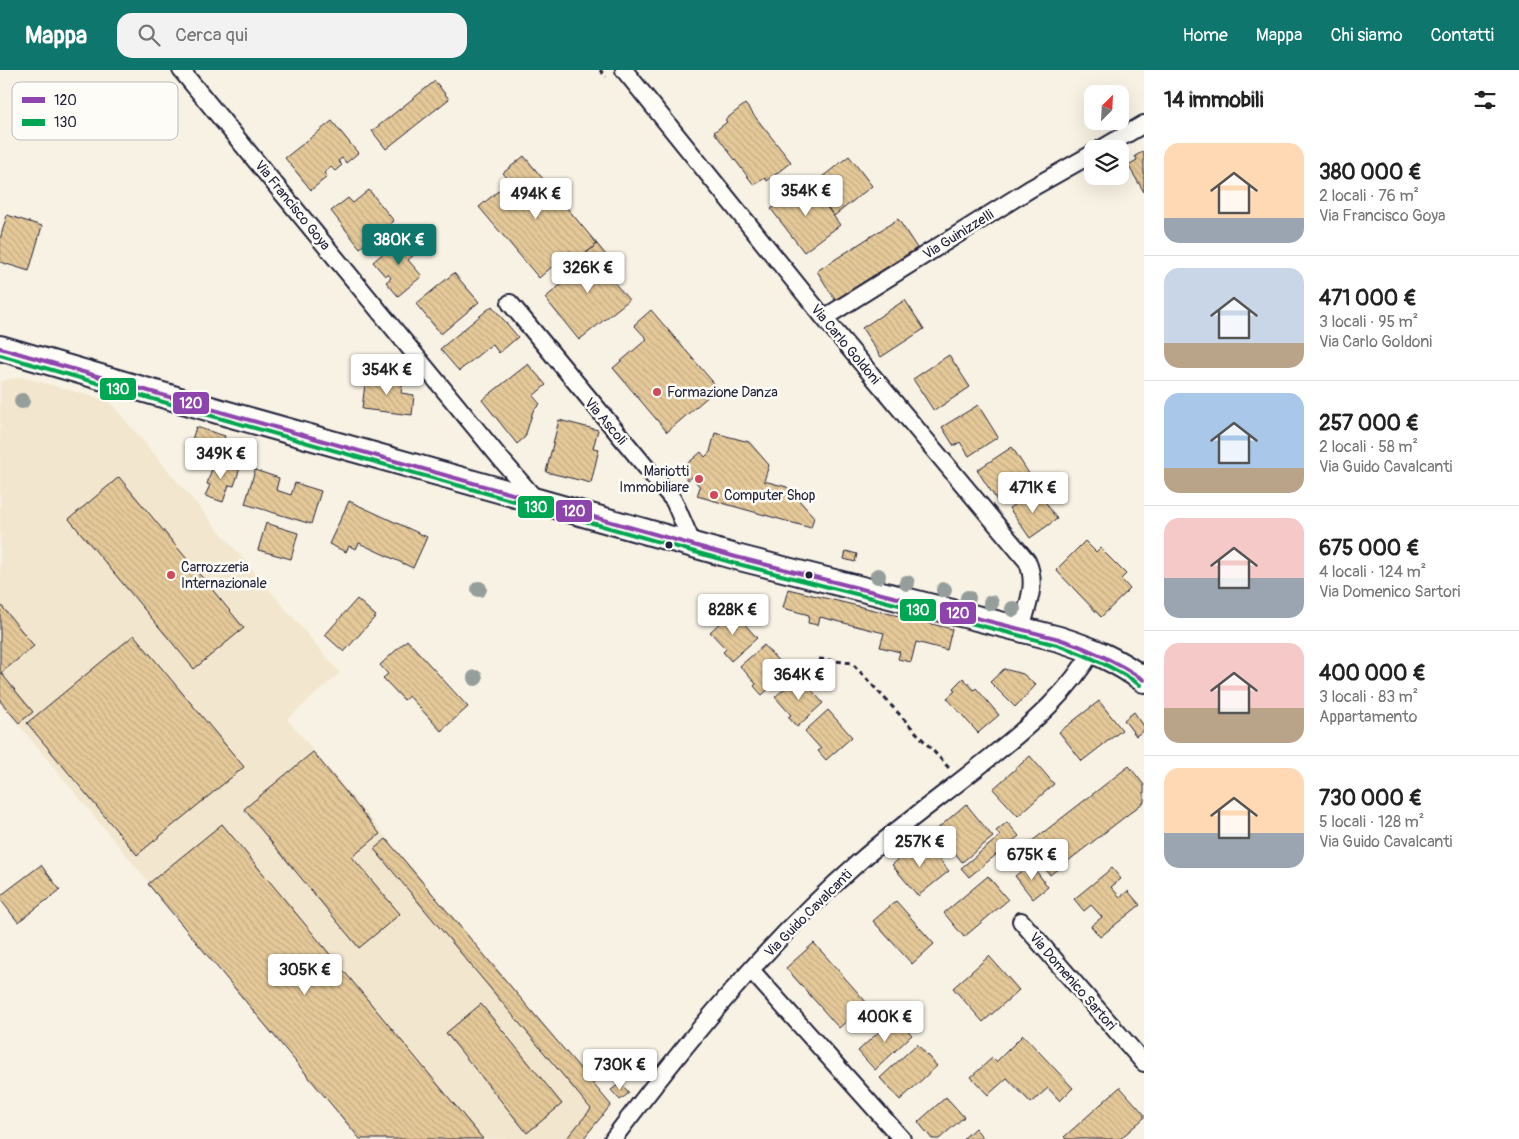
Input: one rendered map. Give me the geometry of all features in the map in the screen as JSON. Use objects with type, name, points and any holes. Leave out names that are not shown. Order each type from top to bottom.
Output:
[{"type":"main road","points":[[0,348],[693,545],[1021,628],[1093,650],[1117,662],[1144,680]]},
{"type":"street","name":"Via Francisco Goya","points":[[181,70],[500,458],[539,502]]},
{"type":"street","name":"Via Carlo Goldoni","points":[[624,70],[824,318],[1027,561],[1032,574],[1032,585],[1021,628]]},
{"type":"street","points":[[1116,140],[1144,124]]},
{"type":"street","name":"Via Guinizzelli","points":[[824,318],[1030,189],[1084,159]]},
{"type":"street","name":"Via Ascoli","points":[[510,303],[674,501],[693,545]]},
{"type":"street","name":"Via Guido Cavalcanti","points":[[612,1139],[702,1027],[816,902],[894,833],[1024,730],[1062,693],[1081,670],[1093,650]]},
{"type":"street","name":"Via Domenico Sartori","points":[[1022,922],[1144,1063]]},
{"type":"street","points":[[752,970],[902,1139]]},
{"type":"path","points":[[820,659],[852,664],[962,781]]},
{"type":"shaded area","points":[[22,377],[109,401],[340,673],[287,719],[611,1105],[583,1139],[360,1139],[0,702],[0,382]]},
{"type":"building","points":[[435,81],[449,99],[386,149],[372,131]]},
{"type":"building","points":[[745,104],[791,162],[767,181],[765,178],[754,185],[714,132],[727,122],[725,120]]},
{"type":"building","points":[[332,121],[358,153],[346,163],[342,158],[338,161],[342,165],[335,171],[331,167],[324,173],[327,177],[311,190],[285,158]]},
{"type":"building","points":[[1144,151],[1144,192],[1129,167],[1129,164],[1137,160],[1135,156]]},
{"type":"building","points":[[524,156],[597,244],[578,260],[570,251],[539,278],[479,207],[510,181],[503,173]]},
{"type":"building","points":[[849,156],[872,186],[834,216],[823,202],[835,194],[822,177]]},
{"type":"building","points":[[808,181],[840,225],[804,252],[771,209]]},
{"type":"building","points":[[369,190],[394,221],[383,230],[386,233],[375,242],[372,239],[360,248],[331,211],[348,198],[353,203]]},
{"type":"building","points":[[7,215],[42,226],[29,271],[0,262],[0,239]]},
{"type":"building","points":[[898,219],[917,248],[835,300],[817,271]]},
{"type":"building","points":[[402,237],[416,253],[408,260],[422,276],[398,296],[386,282],[391,278],[388,274],[385,276],[373,262]]},
{"type":"building","points":[[597,244],[615,266],[606,273],[629,300],[579,340],[545,298],[583,266],[578,260]]},
{"type":"building","points":[[454,273],[479,302],[441,334],[416,304]]},
{"type":"building","points":[[905,300],[924,329],[881,357],[862,328]]},
{"type":"building","points":[[492,306],[518,337],[499,353],[492,344],[459,371],[440,349]]},
{"type":"building","points":[[651,310],[718,388],[667,432],[613,368],[647,339],[634,325]]},
{"type":"building","points":[[949,355],[970,387],[934,411],[913,379]]},
{"type":"building","points":[[528,364],[546,385],[533,396],[540,404],[533,411],[525,437],[517,444],[482,400]]},
{"type":"building","points":[[366,375],[403,379],[401,393],[414,395],[412,415],[362,409]]},
{"type":"building","points":[[978,405],[998,437],[969,456],[960,442],[954,446],[942,427]]},
{"type":"building","points":[[559,420],[598,430],[593,448],[599,449],[591,483],[546,472]]},
{"type":"building","points":[[196,427],[225,436],[220,452],[212,450],[210,454],[198,451],[199,446],[191,443]]},
{"type":"building","points":[[715,433],[749,442],[769,465],[764,481],[787,487],[814,517],[811,528],[697,496],[700,487],[692,477],[688,480],[680,470],[701,452],[705,457],[710,452]]},
{"type":"building","points":[[1012,447],[1033,480],[998,502],[977,470]]},
{"type":"building","points":[[215,459],[240,468],[234,486],[229,485],[223,502],[205,496],[210,485],[207,484]]},
{"type":"building","points":[[255,470],[279,478],[276,490],[291,495],[295,483],[321,491],[311,524],[245,504]]},
{"type":"building","points":[[119,477],[244,628],[194,669],[69,519]]},
{"type":"building","points":[[1037,490],[1057,519],[1030,538],[1009,508]]},
{"type":"building","points":[[349,501],[427,537],[413,568],[359,543],[356,549],[349,546],[346,552],[329,544]]},
{"type":"building","points":[[266,523],[298,533],[291,559],[258,550]]},
{"type":"building","points":[[1085,541],[1096,552],[1100,548],[1126,574],[1121,579],[1130,589],[1101,617],[1056,570]]},
{"type":"building","points":[[846,551],[857,554],[855,562],[844,559]]},
{"type":"building","points":[[788,589],[952,629],[947,650],[916,642],[911,662],[898,659],[900,652],[880,647],[884,633],[820,617],[818,625],[808,623],[809,615],[783,608]]},
{"type":"building","points":[[357,599],[376,616],[344,652],[325,635]]},
{"type":"building","points":[[0,604],[34,646],[1,673],[33,712],[19,723],[0,701]]},
{"type":"building","points":[[733,611],[757,638],[731,661],[723,652],[726,649],[710,632]]},
{"type":"building","points":[[134,635],[244,767],[137,855],[27,723]]},
{"type":"building","points":[[407,640],[468,707],[441,731],[409,696],[404,700],[383,678],[388,674],[380,665]]},
{"type":"building","points":[[764,645],[788,672],[762,695],[754,686],[756,684],[740,666]]},
{"type":"building","points":[[1004,669],[1023,674],[1036,685],[1015,707],[990,682]]},
{"type":"building","points":[[799,676],[823,703],[797,727],[788,717],[791,715],[775,697]]},
{"type":"building","points":[[963,678],[974,690],[976,688],[999,715],[978,733],[947,698],[955,691],[953,688]]},
{"type":"building","points":[[1099,701],[1122,730],[1082,761],[1059,732]]},
{"type":"building","points":[[828,710],[852,737],[826,760],[818,751],[821,749],[805,731]]},
{"type":"building","points":[[1134,712],[1144,726],[1144,730],[1136,736],[1124,720]]},
{"type":"building","points":[[313,752],[380,834],[352,857],[400,914],[359,948],[244,809]]},
{"type":"building","points":[[1030,756],[1054,784],[1018,816],[993,789]]},
{"type":"building","points":[[1129,766],[1144,785],[1144,802],[1050,875],[1027,845]]},
{"type":"building","points":[[966,804],[993,837],[962,862],[936,830]]},
{"type":"building","points":[[1007,822],[1019,836],[969,877],[961,868],[1000,836],[996,831]]},
{"type":"building","points":[[222,824],[483,1139],[360,1139],[148,884]]},
{"type":"building","points":[[386,839],[611,1105],[583,1139],[566,1139],[591,1109],[374,849]]},
{"type":"building","points":[[922,839],[949,871],[918,896],[892,865]]},
{"type":"building","points":[[1031,864],[1048,887],[1033,899],[1015,876]]},
{"type":"building","points":[[41,865],[60,890],[18,922],[0,899],[0,896]]},
{"type":"building","points":[[1112,868],[1121,879],[1111,887],[1120,897],[1128,891],[1140,905],[1100,937],[1091,926],[1102,917],[1091,905],[1084,911],[1074,899]]},
{"type":"building","points":[[988,876],[1008,900],[964,937],[944,913]]},
{"type":"building","points":[[896,901],[934,944],[912,964],[873,921]]},
{"type":"building","points":[[814,943],[867,1003],[839,1028],[786,968]]},
{"type":"building","points":[[989,956],[1019,990],[983,1022],[953,988]]},
{"type":"building","points":[[481,1004],[562,1104],[527,1133],[446,1033]]},
{"type":"building","points":[[895,1017],[912,1035],[875,1070],[858,1051]]},
{"type":"building","points":[[1023,1035],[1073,1088],[1060,1101],[1048,1088],[1031,1103],[1007,1078],[988,1095],[971,1077],[992,1058],[996,1062]]},
{"type":"building","points":[[917,1044],[937,1066],[900,1100],[880,1078]]},
{"type":"building","points":[[621,1083],[629,1093],[620,1100],[611,1090]]},
{"type":"building","points":[[1120,1087],[1144,1114],[1144,1118],[1120,1139],[1066,1139],[1064,1137]]},
{"type":"building","points":[[946,1097],[964,1117],[939,1139],[932,1139],[918,1122]]},
{"type":"building","points":[[975,1128],[984,1139],[963,1139]]},
{"type":"transit line","name":"120","points":[[0,348],[736,557],[1059,639],[1103,656],[1144,680]]},
{"type":"transit line","name":"130","points":[[0,355],[734,563],[1057,645],[1100,662],[1140,685]]},
{"type":"place","name":"Formazione Danza","points":[[657,392]]},
{"type":"place","name":"Mariotti Immobiliare","points":[[699,479]]},
{"type":"place","name":"Computer Shop","points":[[714,495]]},
{"type":"place","name":"Carrozzeria Internazionale","points":[[171,575]]}]
